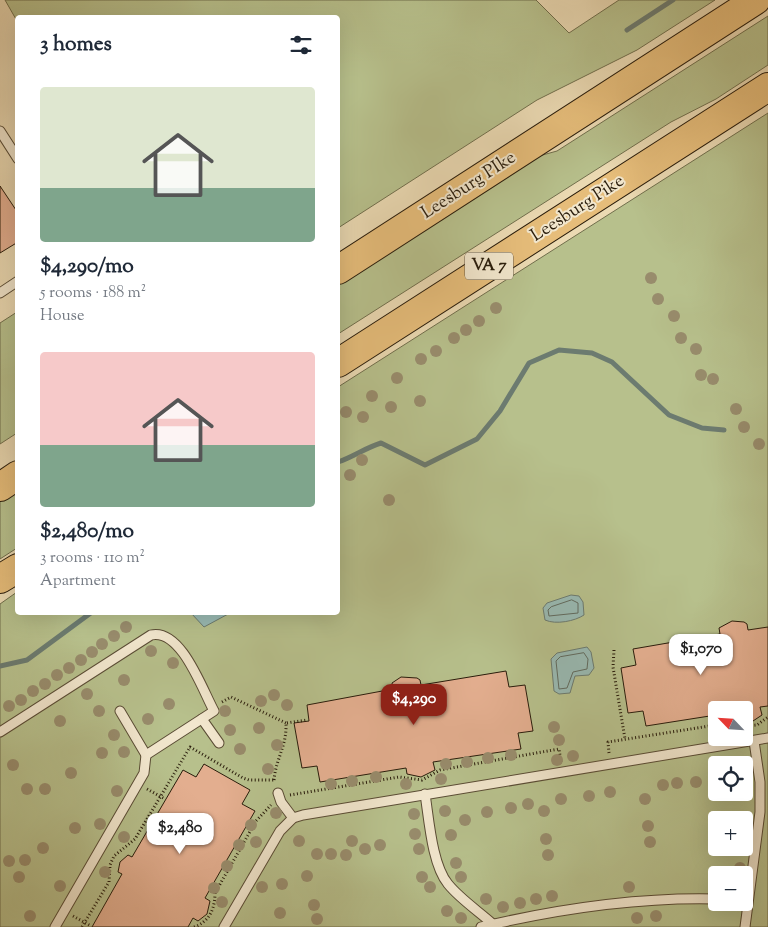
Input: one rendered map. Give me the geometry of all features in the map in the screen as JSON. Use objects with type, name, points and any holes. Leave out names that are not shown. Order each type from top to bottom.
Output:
[{"type":"highway","name":"Leesburg PIke","points":[[340,269],[756,0]]},
{"type":"highway","name":"Leesburg Pike","points":[[340,362],[768,87]]},
{"type":"highway","points":[[0,487],[15,477]]},
{"type":"highway","points":[[0,579],[15,570]]},
{"type":"lane","points":[[0,132],[15,154]]},
{"type":"lane","points":[[0,292],[15,283]]},
{"type":"lane","points":[[0,732],[151,635],[159,633],[167,636],[180,649],[214,711],[146,754]]},
{"type":"lane","points":[[55,927],[144,773],[146,754],[120,711]]},
{"type":"lane","points":[[202,719],[219,743]]},
{"type":"lane","points":[[224,927],[280,831],[293,818],[316,811],[768,738]]},
{"type":"lane","points":[[751,866],[760,812],[760,782],[754,741]]},
{"type":"lane","points":[[425,794],[436,856],[443,877],[451,888],[495,926]]},
{"type":"lane","points":[[280,796],[281,802],[293,818]]},
{"type":"lane","points":[[481,927],[495,926],[543,913],[618,903],[655,899],[708,899]]},
{"type":"lane","points":[[745,927],[746,911]]},
{"type":"path","points":[[614,650],[613,667],[625,739]]},
{"type":"path","points":[[212,708],[231,696],[286,723],[307,720]]},
{"type":"path","points":[[753,725],[757,725],[768,717]]},
{"type":"path","points":[[274,780],[276,762],[285,746],[286,723]]},
{"type":"path","points":[[611,764],[608,742],[708,726]]},
{"type":"path","points":[[82,927],[109,882],[110,865],[114,856],[135,839],[190,747],[243,778],[249,780],[274,780],[283,784]]},
{"type":"path","points":[[287,789],[287,796],[399,777],[422,780],[440,770],[559,749],[563,771]]},
{"type":"path","points":[[138,784],[165,799]]},
{"type":"path","points":[[194,927],[207,919],[215,903],[215,892],[256,821],[280,796]]},
{"type":"path","points":[[64,911],[91,926]]},
{"type":"green space","points":[[5,0],[536,0],[569,33],[619,0],[715,0],[637,50],[537,100],[340,227],[340,15],[15,15],[15,18]]},
{"type":"green space","points":[[768,16],[768,65],[716,99],[671,122],[340,333],[340,284],[539,156],[557,151]]},
{"type":"green space","points":[[768,113],[768,927],[0,927],[0,604],[15,593],[15,615],[340,615],[340,386]]},
{"type":"green space","points":[[15,313],[15,434],[0,444],[0,323]]},
{"type":"green space","points":[[15,491],[15,549],[0,559],[0,501]]},
{"type":"water","points":[[571,595],[579,596],[583,602],[584,615],[565,622],[545,620],[543,608],[547,603]]},
{"type":"water","points":[[193,615],[226,615],[204,627]]},
{"type":"water","points":[[587,647],[591,652],[594,668],[589,675],[575,676],[570,693],[559,694],[554,691],[551,659],[557,653]]},
{"type":"building","points":[[0,186],[15,208],[15,244],[0,253]]},
{"type":"building","points":[[732,621],[744,622],[747,624],[748,630],[768,627],[768,706],[760,707],[762,715],[753,721],[753,701],[708,701],[708,716],[646,726],[643,711],[628,713],[621,668],[636,665],[633,649],[720,634],[719,628]]},
{"type":"building","points":[[506,671],[509,687],[525,685],[533,731],[518,733],[521,749],[433,762],[435,770],[421,777],[407,774],[406,768],[320,782],[317,766],[302,768],[294,723],[309,721],[307,705],[393,689],[392,683],[401,677],[417,678],[420,680],[421,685]]},
{"type":"building","points":[[204,764],[250,790],[242,804],[255,811],[205,898],[210,901],[207,914],[198,921],[193,918],[188,927],[92,927],[122,874],[118,872],[120,862],[128,855],[132,857],[183,770],[196,777]]},
{"type":"waterway","points":[[627,30],[673,0]]},
{"type":"waterway","points":[[340,461],[381,443],[425,465],[477,439],[500,411],[529,363],[559,350],[592,353],[612,362],[669,415],[702,428],[724,430]]},
{"type":"waterway","points":[[0,666],[27,660],[88,615]]}]
